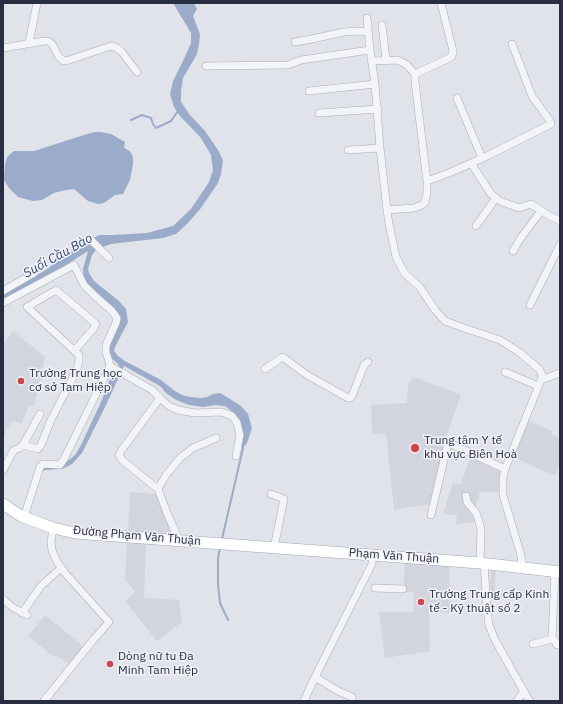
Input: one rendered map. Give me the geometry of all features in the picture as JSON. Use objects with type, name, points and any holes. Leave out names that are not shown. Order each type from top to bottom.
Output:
[{"type":"main road","name":"Đường Phạm Văn Thuận","points":[[3,504],[24,518],[53,528],[76,533],[228,544]]},
{"type":"main road","name":"Phạm Văn Thuận","points":[[228,544],[482,563],[558,572]]},
{"type":"street","points":[[29,43],[37,3]]},
{"type":"street","points":[[415,74],[452,56],[453,51],[441,3]]},
{"type":"street","points":[[366,18],[376,84],[380,148],[387,210],[396,257],[405,274],[420,286],[435,310],[445,321],[500,340],[511,346],[539,369],[542,375],[503,478],[503,496],[523,567]]},
{"type":"street","points":[[382,25],[386,60]]},
{"type":"street","points":[[294,42],[344,32],[368,32]]},
{"type":"street","points":[[3,48],[48,41],[52,44],[59,57],[66,61],[111,46],[116,47],[121,51],[137,72]]},
{"type":"street","points":[[427,181],[482,158],[551,124],[532,96],[512,44]]},
{"type":"street","points":[[206,66],[288,65],[301,60],[370,50]]},
{"type":"street","points":[[372,61],[398,60],[407,65],[415,74],[427,181],[425,202],[422,205],[414,208],[387,210]]},
{"type":"street","points":[[309,91],[376,84]]},
{"type":"street","points":[[457,98],[482,158]]},
{"type":"street","points":[[319,113],[378,109]]},
{"type":"street","points":[[348,150],[380,148]]},
{"type":"street","points":[[471,163],[488,190],[500,201],[516,208],[531,204],[560,221]]},
{"type":"street","points":[[476,226],[496,198]]},
{"type":"street","points":[[513,251],[541,211]]},
{"type":"street","points":[[91,240],[109,258]]},
{"type":"street","points":[[530,305],[560,245]]},
{"type":"street","points":[[3,303],[75,265],[84,285],[112,311],[117,318],[106,345],[106,353],[110,366],[152,390],[169,406],[178,410],[195,413],[222,412],[232,416],[237,423],[240,435],[236,456]]},
{"type":"street","points":[[3,291],[34,273]]},
{"type":"street","points":[[23,445],[38,449],[41,445],[79,361],[79,356],[75,350],[27,307],[56,290],[96,324],[75,350]]},
{"type":"street","points":[[265,370],[282,357],[307,375],[335,392],[350,398],[364,365],[368,362]]},
{"type":"street","points":[[24,518],[40,467],[44,464],[60,465],[110,366]]},
{"type":"street","points":[[505,372],[540,383],[560,373]]},
{"type":"street","points":[[160,398],[121,451],[119,456],[123,461],[158,489],[179,540]]},
{"type":"street","points":[[3,470],[14,450],[23,445],[40,414]]},
{"type":"street","points":[[158,489],[166,475],[180,458],[193,448],[216,438]]},
{"type":"street","points":[[431,515],[448,443],[505,470]]},
{"type":"street","points":[[272,494],[284,499],[274,548]]},
{"type":"street","points":[[466,496],[467,502],[476,513],[481,529],[482,563],[486,609],[489,624],[495,640],[530,701]]},
{"type":"street","points":[[44,701],[109,622],[65,573],[56,560],[51,542],[53,528]]},
{"type":"street","points":[[304,701],[372,564],[373,554]]},
{"type":"street","points":[[3,599],[12,607],[24,614],[41,586],[61,568]]},
{"type":"street","points":[[558,572],[552,639],[557,645],[560,645]]},
{"type":"street","points":[[375,588],[403,589]]},
{"type":"street","points":[[533,644],[552,639]]},
{"type":"street","points":[[315,677],[338,691],[352,697]]},
{"type":"street","points":[[517,701],[524,691]]},
{"type":"shaded area","name":"Trường Trung học cơ sở Tam Hiệp","points":[[13,331],[45,357],[34,406],[29,405],[21,424],[13,420],[5,431],[6,433],[3,437],[3,345]]},
{"type":"shaded area","name":"Trung tâm Y tế khu vực Biên Hoà","points":[[414,377],[461,395],[445,440],[431,504],[394,510],[386,434],[372,434],[371,405],[407,403],[408,383]]},
{"type":"shaded area","points":[[528,421],[552,431],[551,434],[560,438],[560,464],[555,476],[513,457]]},
{"type":"shaded area","points":[[470,457],[502,473],[500,492],[480,492],[476,505],[475,522],[456,524],[457,515],[443,514],[453,483],[461,484]]},
{"type":"shaded area","points":[[130,492],[158,494],[174,536],[128,533]]},
{"type":"shaded area","points":[[127,540],[146,541],[144,598],[179,600],[182,622],[157,641],[125,601],[135,592],[125,579]]},
{"type":"shaded area","name":"Trường Trung cấp Kinh tế - Kỹ thuật số 2","points":[[405,560],[449,564],[450,612],[429,613],[430,651],[385,658],[379,612],[414,612],[413,592],[403,592]]},
{"type":"shaded area","points":[[491,568],[496,568],[494,597],[490,596]]},
{"type":"shaded area","points":[[45,615],[84,647],[70,666],[61,658],[60,659],[56,656],[54,657],[28,636]]},
{"type":"water","points":[[173,3],[194,3],[197,9],[193,16],[200,34],[199,44],[197,54],[183,78],[181,102],[190,115],[205,131],[218,150],[223,160],[221,174],[218,183],[201,208],[176,234],[163,238],[111,244],[97,249],[92,255],[88,269],[94,281],[119,301],[126,309],[128,322],[114,351],[118,356],[161,380],[182,395],[201,398],[220,393],[241,406],[248,414],[252,428],[247,443],[242,449],[240,446],[240,420],[225,406],[216,405],[203,407],[189,405],[176,400],[166,393],[160,386],[124,366],[82,453],[72,464],[62,469],[58,469],[75,455],[81,445],[102,400],[107,385],[119,365],[107,354],[107,346],[119,321],[92,291],[84,278],[83,269],[88,251],[21,292],[3,301],[3,294],[44,271],[82,244],[99,235],[147,233],[173,226],[191,209],[209,182],[213,170],[211,155],[201,138],[180,116],[174,107],[170,94],[173,81],[191,43],[191,33]]},
{"type":"water","points":[[95,132],[111,134],[125,142],[124,148],[130,151],[133,157],[130,180],[123,194],[115,195],[104,203],[98,204],[88,201],[74,189],[54,193],[42,200],[33,201],[18,197],[9,188],[4,180],[7,157],[14,151],[34,151]]},
{"type":"waterway","points":[[131,120],[142,115],[151,118],[156,128],[171,121],[178,111]]},
{"type":"waterway","points":[[222,539],[243,448]]},
{"type":"waterway","points":[[41,472],[42,470],[46,469],[59,468]]},
{"type":"waterway","points":[[220,548],[218,558],[218,585],[220,603],[228,620]]},
{"type":"place","name":"Trường Trung học cơ sở Tam Hiệp","points":[[21,381]]},
{"type":"place","name":"Trung tâm Y tế khu vực Biên Hoà","points":[[415,448]]},
{"type":"place","name":"Trường Trung cấp Kinh tế - Kỹ thuật số 2","points":[[421,602]]},
{"type":"place","name":"Dòng nữ tu Đa Minh Tam Hiệp","points":[[110,664]]},
{"type":"water label","name":"Suối Cầu Bào","points":[[58,256]]}]
